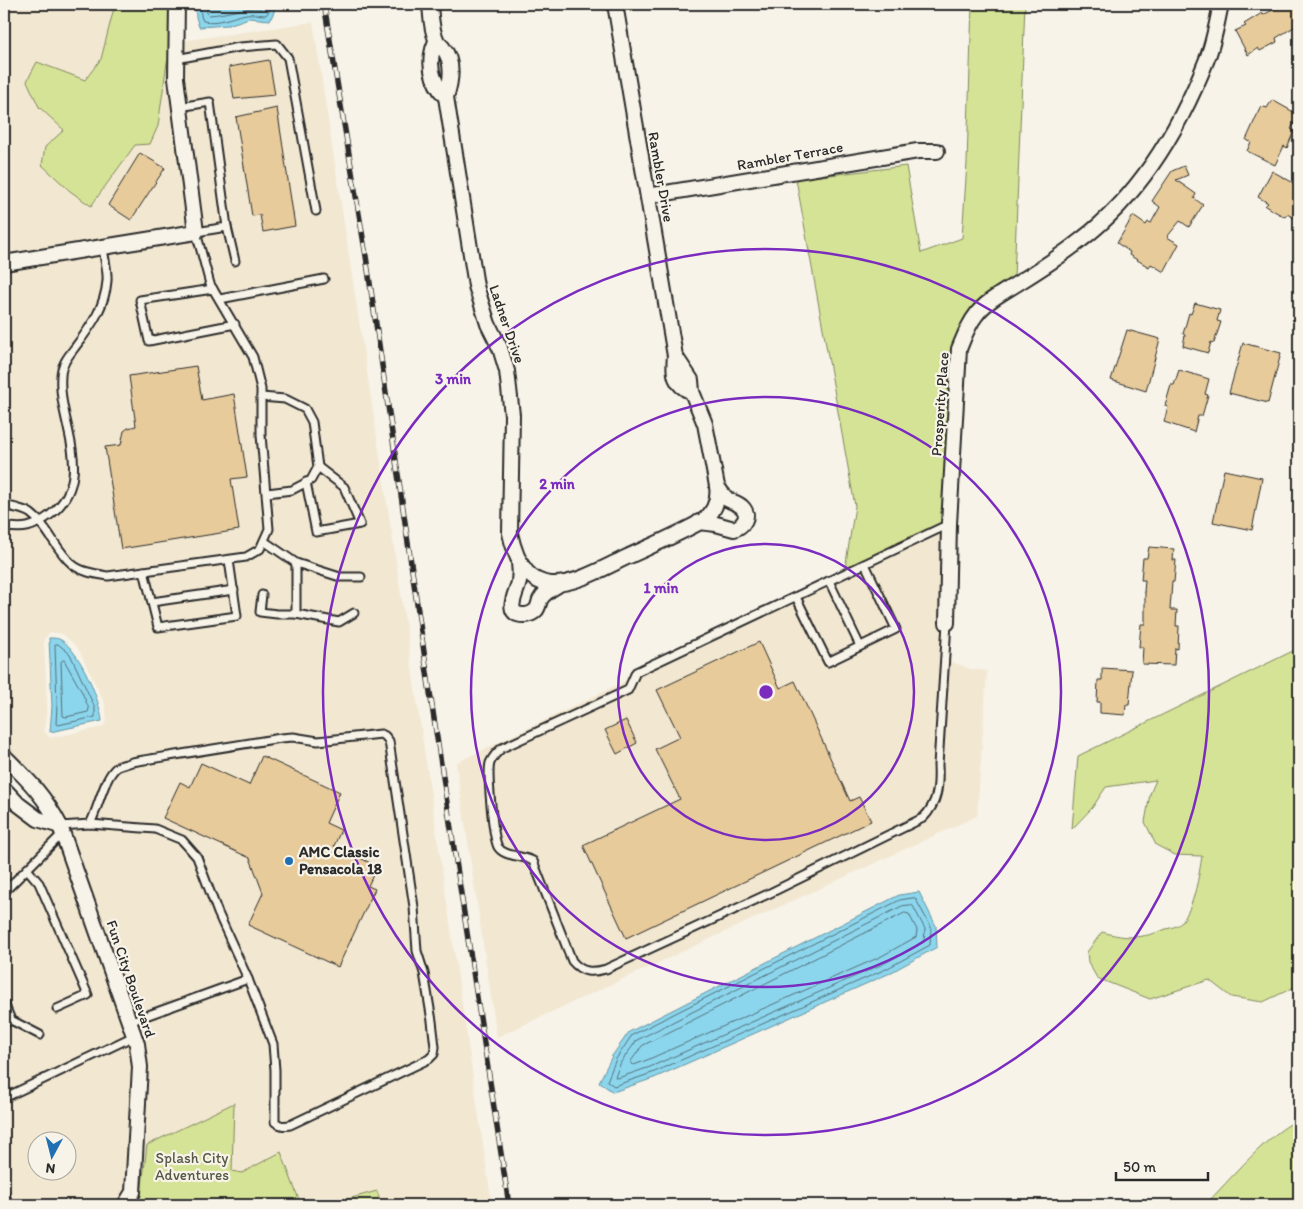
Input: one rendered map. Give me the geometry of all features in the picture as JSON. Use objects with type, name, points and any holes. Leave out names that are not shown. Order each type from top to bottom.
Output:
[{"type":"street","points":[[4,263],[196,232],[176,78],[177,4]]},
{"type":"street","name":"Ladner Drive","points":[[430,4],[436,41],[448,55],[451,73],[450,86],[446,98],[476,286],[488,324],[500,348],[507,371],[512,415],[510,533],[513,549],[526,572],[544,583],[558,585]]},
{"type":"street","name":"Rambler Drive","points":[[615,4],[675,356],[691,380],[692,392],[705,424],[717,486],[718,496],[716,505],[708,517],[700,522]]},
{"type":"street","name":"Prosperity Place","points":[[947,623],[949,524],[958,349],[966,330],[976,314],[991,301],[1039,270],[1106,220],[1148,170],[1174,131],[1208,58],[1221,4]]},
{"type":"street","name":"Rambler Terrace","points":[[648,196],[918,151],[937,151]]},
{"type":"street","points":[[700,522],[734,529],[743,524],[746,518],[742,506],[727,498],[717,486]]},
{"type":"street","name":"Ladner Drive","points":[[519,562],[519,583],[512,599],[512,604],[518,614],[524,616],[536,610],[547,590],[581,579],[700,522]]},
{"type":"street","name":"Fun City Boulevard","points":[[4,756],[37,789],[61,830],[134,1036],[140,1058],[133,1192],[126,1205]]},
{"type":"street","points":[[4,790],[18,804],[38,819],[61,830]]},
{"type":"lane","points":[[175,59],[240,47],[277,44],[280,47],[288,58],[316,211]]},
{"type":"lane","points":[[180,107],[210,102],[227,227],[235,261]]},
{"type":"lane","points":[[4,505],[28,512],[41,522],[60,551],[72,565],[89,573],[108,576],[229,560],[246,557],[260,549],[269,529],[260,435],[261,388],[253,357],[210,284],[196,232],[227,227]]},
{"type":"lane","points":[[4,526],[20,529],[41,522],[59,508],[71,485],[72,443],[63,400],[61,374],[67,359],[100,313],[108,280],[103,248]]},
{"type":"lane","points":[[220,299],[324,279]]},
{"type":"lane","points":[[214,289],[140,300],[149,341],[235,324]]},
{"type":"lane","points":[[261,397],[285,399],[305,409],[312,422],[318,467],[311,480],[292,490],[267,493]]},
{"type":"lane","points":[[306,482],[316,532],[360,524],[344,487],[318,467]]},
{"type":"lane","points":[[947,623],[938,786],[936,799],[923,818],[776,890],[606,969],[597,972],[584,971],[572,961],[532,861],[524,857],[503,853],[497,847],[490,798],[490,765],[494,754],[502,748],[628,690],[636,672],[949,524]]},
{"type":"lane","points":[[264,541],[296,563],[340,577],[361,577]]},
{"type":"lane","points":[[144,571],[158,627],[237,616],[229,560]]},
{"type":"lane","points":[[296,563],[296,614]]},
{"type":"lane","points":[[796,596],[828,662],[896,629],[865,564]]},
{"type":"lane","points":[[829,581],[860,646]]},
{"type":"lane","points":[[152,602],[234,590]]},
{"type":"lane","points":[[262,596],[260,612],[296,614],[339,622],[354,613]]},
{"type":"lane","points":[[4,892],[61,830],[90,824],[155,830],[182,840],[196,858],[273,1044],[275,1070],[273,1117],[278,1125],[290,1125],[429,1059],[434,1054],[432,1020],[424,973],[417,951],[414,907],[391,751],[389,741],[385,736],[371,734],[318,741],[293,737],[281,738],[132,762],[119,766],[109,778],[90,824]]},
{"type":"lane","points":[[27,869],[39,883],[88,995],[57,1009]]},
{"type":"lane","points":[[129,1022],[248,980]]},
{"type":"lane","points":[[4,1004],[11,1020],[40,1035]]},
{"type":"lane","points":[[4,1024],[11,1020]]},
{"type":"lane","points":[[4,1098],[134,1036]]},
{"type":"lane","points":[[4,1194],[10,1205]]},
{"type":"shaded area","points":[[4,4],[115,4],[101,59],[85,80],[37,62],[54,122],[65,130],[45,147],[92,206],[135,145],[169,59],[169,79],[189,226],[4,256]]},
{"type":"shaded area","points":[[313,22],[492,1205],[134,1205],[139,1195],[146,1082],[146,1058],[143,1043],[66,825],[67,822],[64,821],[41,783],[4,746],[4,270],[202,238],[182,77],[182,41]],"holes":[[[50,632],[63,634],[78,648],[105,704],[107,720],[103,727],[50,738],[44,731],[47,706],[44,639]]]},
{"type":"shaded area","points":[[943,525],[940,630],[944,630],[943,648],[950,661],[970,669],[987,671],[977,816],[497,1037],[456,763],[890,553]]},
{"type":"shaded area","points":[[4,799],[13,809],[34,825],[55,832],[131,1047],[134,1059],[127,1190],[125,1196],[117,1205],[4,1205]]},
{"type":"green space","points":[[115,4],[171,4],[169,59],[158,126],[150,144],[135,145],[91,206],[70,191],[42,165],[45,147],[64,130],[39,107],[27,81],[37,62],[85,80],[101,59]]},
{"type":"green space","points":[[972,4],[1025,4],[1014,278],[988,294],[972,308],[961,326],[943,525],[844,575],[855,506],[796,179],[906,166],[921,253],[962,238],[967,163]]},
{"type":"green space","points":[[1299,648],[1299,985],[1263,1002],[1231,997],[1209,980],[1150,999],[1097,978],[1088,962],[1087,952],[1102,932],[1134,937],[1149,935],[1181,923],[1186,917],[1193,900],[1202,856],[1175,855],[1156,845],[1145,822],[1150,794],[1156,780],[1106,787],[1092,808],[1072,829],[1078,756]]},
{"type":"green space","name":"Splash City Adventures","points":[[234,1103],[232,1171],[242,1173],[281,1152],[301,1205],[138,1205],[147,1145]]},
{"type":"green space","points":[[1299,1120],[1299,1205],[1205,1205],[1263,1145],[1288,1125]]},
{"type":"green space","points":[[377,1191],[382,1205],[326,1205]]},
{"type":"water","points":[[195,4],[275,4],[270,20],[249,18],[228,25],[199,27]]},
{"type":"water","points":[[49,638],[61,640],[75,654],[93,689],[102,721],[50,732],[52,706]]},
{"type":"water","points":[[919,892],[936,926],[937,947],[888,974],[654,1078],[613,1092],[599,1082],[612,1056],[629,1032],[899,895]]},
{"type":"building","points":[[1284,4],[1299,4],[1299,24],[1276,38],[1277,42],[1260,51],[1258,48],[1248,55],[1235,31],[1246,26],[1244,24],[1262,13],[1263,15]]},
{"type":"building","points":[[269,60],[275,95],[234,99],[229,67]]},
{"type":"building","points":[[1272,100],[1299,115],[1291,129],[1294,131],[1287,148],[1284,146],[1275,165],[1247,151],[1251,142],[1246,140],[1261,106],[1267,108]]},
{"type":"building","points":[[277,108],[295,226],[263,232],[260,215],[252,216],[236,117]]},
{"type":"building","points":[[140,153],[165,168],[131,220],[108,205]]},
{"type":"building","points":[[1184,166],[1188,175],[1176,180],[1196,194],[1194,198],[1203,205],[1189,227],[1180,221],[1167,237],[1179,244],[1164,272],[1151,264],[1149,267],[1129,255],[1130,252],[1117,243],[1133,216],[1146,225],[1148,222],[1151,223],[1160,207],[1152,201],[1172,171]]},
{"type":"building","points":[[1272,171],[1299,186],[1299,213],[1296,219],[1287,214],[1285,217],[1265,206],[1268,203],[1258,197]]},
{"type":"building","points":[[1195,303],[1220,310],[1217,321],[1221,322],[1214,343],[1211,342],[1208,353],[1183,346],[1185,335],[1183,334],[1189,313],[1191,314]]},
{"type":"building","points":[[1127,330],[1160,339],[1146,391],[1111,380]]},
{"type":"building","points":[[1243,343],[1281,353],[1268,403],[1229,393]]},
{"type":"building","points":[[196,366],[202,400],[234,394],[247,477],[231,479],[239,530],[121,549],[105,447],[121,445],[124,431],[136,426],[129,376]]},
{"type":"building","points":[[1179,370],[1209,379],[1205,394],[1208,395],[1202,416],[1198,416],[1194,432],[1164,422],[1168,407],[1165,406],[1171,385],[1174,385]]},
{"type":"building","points":[[1224,470],[1262,478],[1252,530],[1213,522]]},
{"type":"building","points":[[1149,547],[1174,549],[1173,560],[1176,560],[1170,610],[1177,610],[1176,626],[1179,626],[1178,649],[1175,648],[1174,665],[1142,664],[1143,647],[1139,647],[1141,624],[1145,624],[1145,580],[1141,580],[1143,558],[1147,558]]},
{"type":"building","points":[[759,642],[780,688],[795,681],[850,801],[859,797],[871,821],[626,938],[583,845],[680,799],[655,749],[680,737],[657,690]]},
{"type":"building","points":[[1102,668],[1132,670],[1129,705],[1126,705],[1125,715],[1100,713],[1100,702],[1097,702],[1098,680],[1102,680]]},
{"type":"building","points":[[626,720],[637,743],[617,754],[605,730]]},
{"type":"building","name":"AMC Classic Pensacola 18","points":[[262,756],[340,792],[326,823],[341,830],[334,846],[377,866],[368,886],[375,889],[338,967],[248,925],[263,893],[250,858],[163,818],[180,782],[190,787],[201,763],[249,785]]},
{"type":"railway","points":[[324,4],[366,256],[429,686],[509,1205]]},
{"type":"place","name":"AMC Classic Pensacola 18","points":[[289,861]]}]
